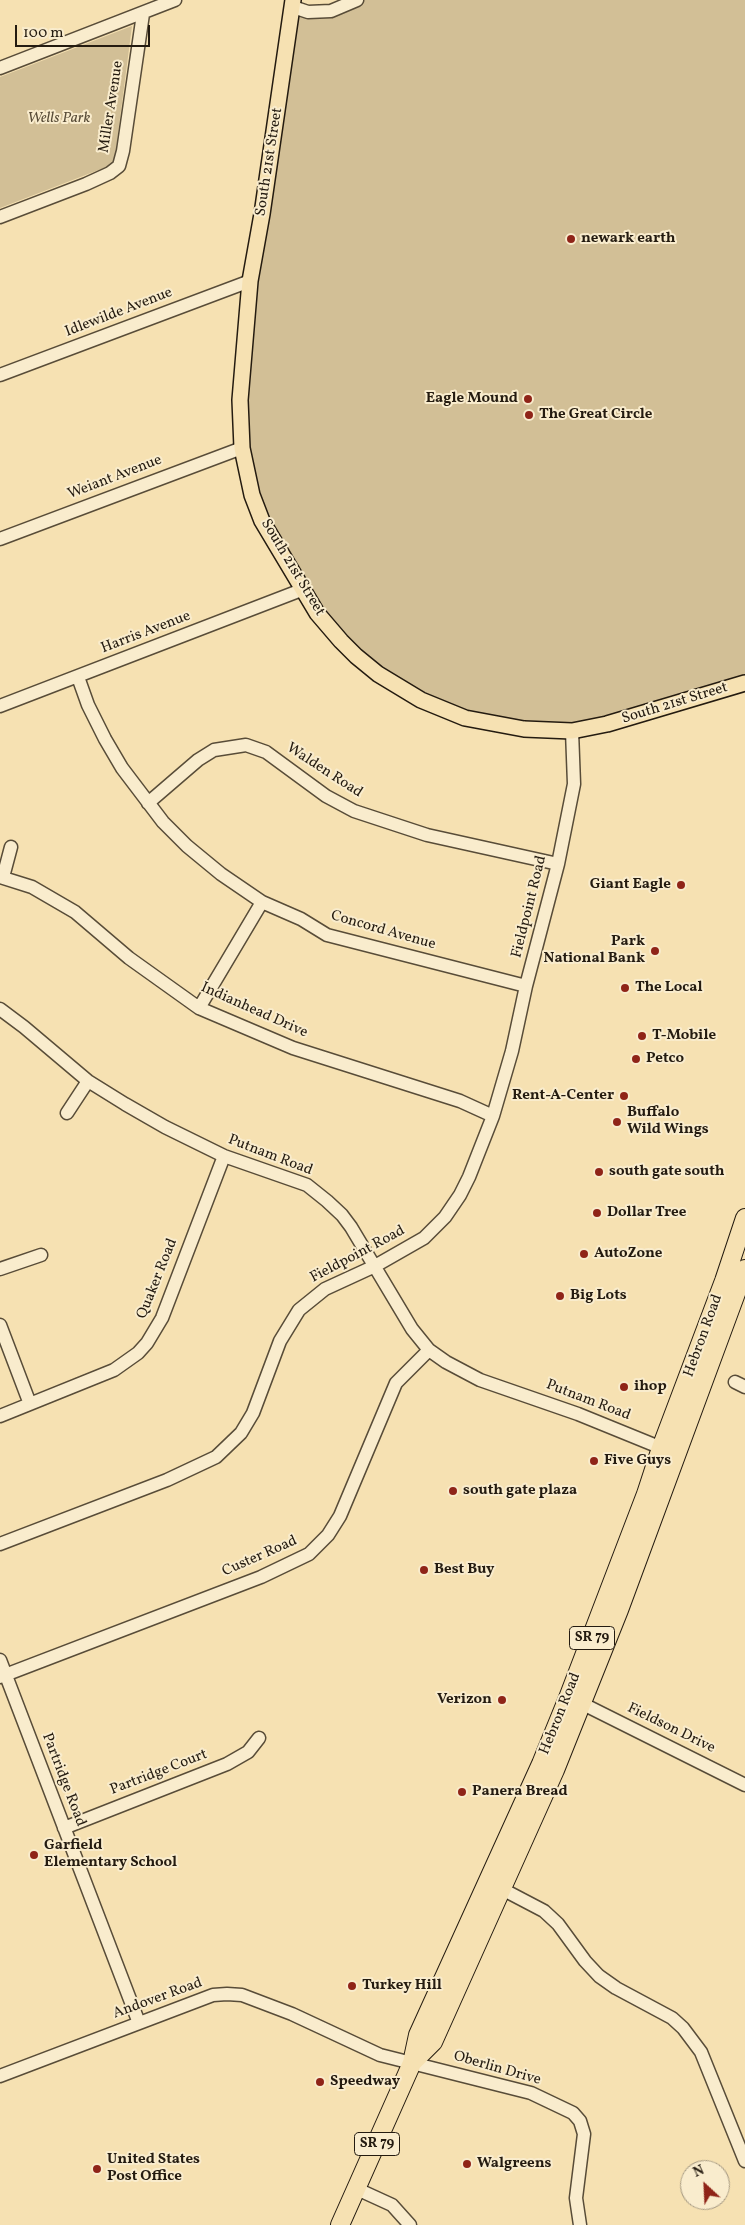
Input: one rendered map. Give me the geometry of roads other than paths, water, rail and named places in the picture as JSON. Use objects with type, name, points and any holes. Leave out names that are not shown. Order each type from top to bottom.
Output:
[{"type":"highway","name":"Hebron Road","points":[[412,2063],[433,2042],[583,1704],[669,1451],[745,1218]]},
{"type":"highway","name":"Hebron Road","points":[[340,2225],[412,2063],[418,2035],[541,1764],[646,1494],[669,1451],[745,1270]]},
{"type":"main road","name":"South 21st Street","points":[[293,4],[262,214],[250,281],[240,400],[242,448],[252,495],[262,521],[317,613],[341,641],[378,674],[420,700],[465,718],[524,730],[572,731],[640,715],[745,682]]},
{"type":"street","points":[[0,68],[175,0]]},
{"type":"street","points":[[293,4],[308,12],[331,11],[357,0]]},
{"type":"street","name":"Miller Avenue","points":[[0,217],[86,184],[110,173],[118,166],[123,151],[143,14]]},
{"type":"street","name":"Idlewilde Avenue","points":[[0,375],[250,281]]},
{"type":"street","name":"Weiant Avenue","points":[[0,539],[242,448]]},
{"type":"street","name":"Harris Avenue","points":[[0,706],[304,589]]},
{"type":"street","name":"Concord Avenue","points":[[78,677],[88,705],[122,768],[163,822],[221,874],[262,902],[301,919],[327,935],[526,986]]},
{"type":"street","name":"Fieldpoint Road","points":[[0,1544],[167,1480],[216,1457],[237,1437],[253,1414],[280,1341],[299,1310],[324,1289],[375,1266],[424,1238],[445,1217],[460,1195],[493,1116],[512,1051],[526,986],[558,864],[574,784],[572,731]]},
{"type":"street","name":"Walden Road","points":[[148,803],[198,760],[214,750],[246,745],[266,752],[326,796],[372,818],[427,835],[558,864]]},
{"type":"street","points":[[1,877],[11,847]]},
{"type":"street","name":"Indianhead Drive","points":[[1,877],[32,887],[75,912],[129,958],[199,1008],[293,1048],[460,1101],[493,1116]]},
{"type":"street","points":[[199,1008],[262,902]]},
{"type":"street","name":"Putnam Road","points":[[0,1009],[88,1081],[165,1127],[224,1156],[307,1185],[342,1215],[412,1329],[429,1350],[446,1362],[480,1380],[578,1414],[669,1451]]},
{"type":"street","points":[[67,1113],[88,1081]]},
{"type":"street","name":"Quaker Road","points":[[0,1416],[114,1370],[138,1353],[147,1343],[162,1318],[224,1156]]},
{"type":"street","points":[[0,1269],[41,1255]]},
{"type":"street","points":[[0,1325],[30,1404]]},
{"type":"street","name":"Custer Road","points":[[3,1676],[261,1577],[309,1554],[328,1535],[340,1516],[396,1383],[429,1350]]},
{"type":"street","name":"Partridge Road","points":[[0,1660],[3,1676],[139,2023]]},
{"type":"street","name":"Fieldson Drive","points":[[583,1704],[745,1785]]},
{"type":"street","name":"Partridge Court","points":[[64,1828],[227,1764],[248,1752],[259,1738]]},
{"type":"street","points":[[502,1888],[544,1911],[558,1924],[585,1961],[599,1976],[616,1988],[672,2018],[683,2028],[701,2052],[745,2162]]},
{"type":"street","name":"Andover Road","points":[[0,2076],[213,1995],[227,1994],[242,1996],[292,2014],[380,2055],[412,2063]]},
{"type":"street","name":"Oberlin Drive","points":[[412,2063],[531,2093],[573,2113],[580,2121],[584,2134],[576,2198],[580,2225]]},
{"type":"street","points":[[357,2189],[392,2205],[410,2225]]},
{"type":"place","name":"newark earth","points":[[571,239]]},
{"type":"place","name":"Eagle Mound","points":[[528,399]]},
{"type":"place","name":"The Great Circle","points":[[529,415]]},
{"type":"place","name":"Giant Eagle","points":[[681,885]]},
{"type":"place","name":"Park National Bank","points":[[655,951]]},
{"type":"place","name":"The Local","points":[[625,988]]},
{"type":"place","name":"T-Mobile","points":[[642,1036]]},
{"type":"place","name":"Petco","points":[[636,1059]]},
{"type":"place","name":"Rent-A-Center","points":[[624,1096]]},
{"type":"place","name":"Buffalo Wild Wings","points":[[617,1122]]},
{"type":"place","name":"south gate south","points":[[599,1172]]},
{"type":"place","name":"Dollar Tree","points":[[597,1213]]},
{"type":"place","name":"AutoZone","points":[[584,1254]]},
{"type":"place","name":"Big Lots","points":[[560,1296]]},
{"type":"place","name":"ihop","points":[[624,1387]]},
{"type":"place","name":"Five Guys","points":[[594,1461]]},
{"type":"place","name":"south gate plaza","points":[[453,1491]]},
{"type":"place","name":"Best Buy","points":[[424,1570]]},
{"type":"place","name":"Verizon","points":[[502,1700]]},
{"type":"place","name":"Panera Bread","points":[[462,1792]]},
{"type":"place","name":"Garfield Elementary School","points":[[34,1855]]},
{"type":"place","name":"Turkey Hill","points":[[352,1986]]},
{"type":"place","name":"Speedway","points":[[320,2082]]},
{"type":"place","name":"Walgreens","points":[[467,2164]]},
{"type":"place","name":"United States Post Office","points":[[97,2169]]},
{"type":"park label","name":"Wells Park","points":[[59,119]]}]
